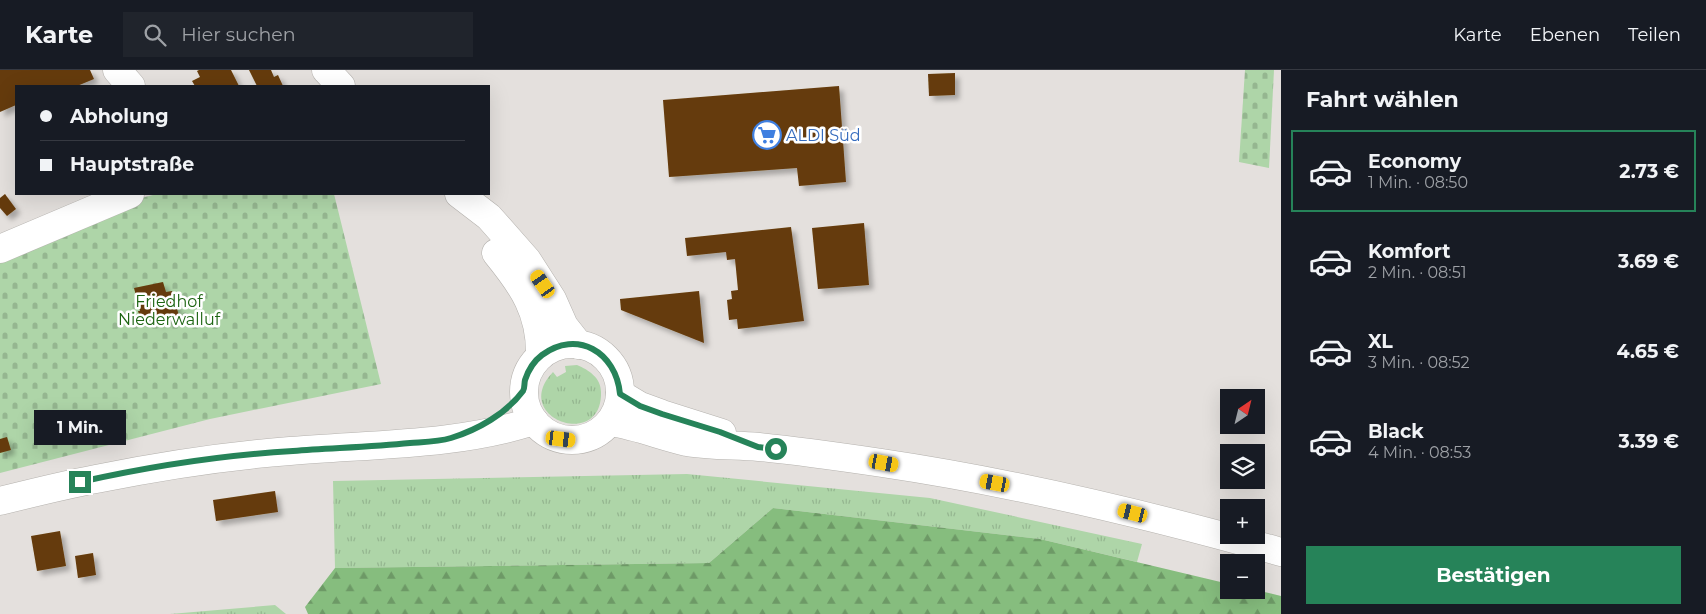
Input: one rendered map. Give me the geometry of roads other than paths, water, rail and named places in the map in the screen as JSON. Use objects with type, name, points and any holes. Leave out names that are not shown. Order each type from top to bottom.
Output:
[{"type":"street","points":[[117,70],[130,85]]},
{"type":"street","points":[[326,70],[340,85]]},
{"type":"street","points":[[0,249],[128,195]]},
{"type":"street","points":[[448,195],[512,272],[522,288],[537,322],[540,337],[540,356]]},
{"type":"street","points":[[460,195],[489,217],[527,260],[552,300],[564,326],[578,345]]},
{"type":"street","points":[[565,345],[578,345],[590,348],[609,361],[619,382],[620,394],[619,404],[610,422],[602,430],[593,436],[572,440],[550,435],[534,421],[525,401],[524,390],[529,371],[540,356],[552,349],[565,345]]},
{"type":"street","points":[[450,439],[495,418],[524,390]]},
{"type":"street","points":[[620,394],[640,406],[720,432],[758,447]]},
{"type":"street","points":[[0,501],[97,478],[190,462],[290,451],[378,446],[450,439],[486,434],[534,421]]},
{"type":"street","points":[[610,422],[629,425],[689,442],[758,447],[884,463],[995,483],[1076,499],[1281,552]]},
{"type":"place","name":"ALDI Süd","points":[[767,135]]},
{"type":"park label","name":"Friedhof Niederwalluf","points":[[169,310]]}]
